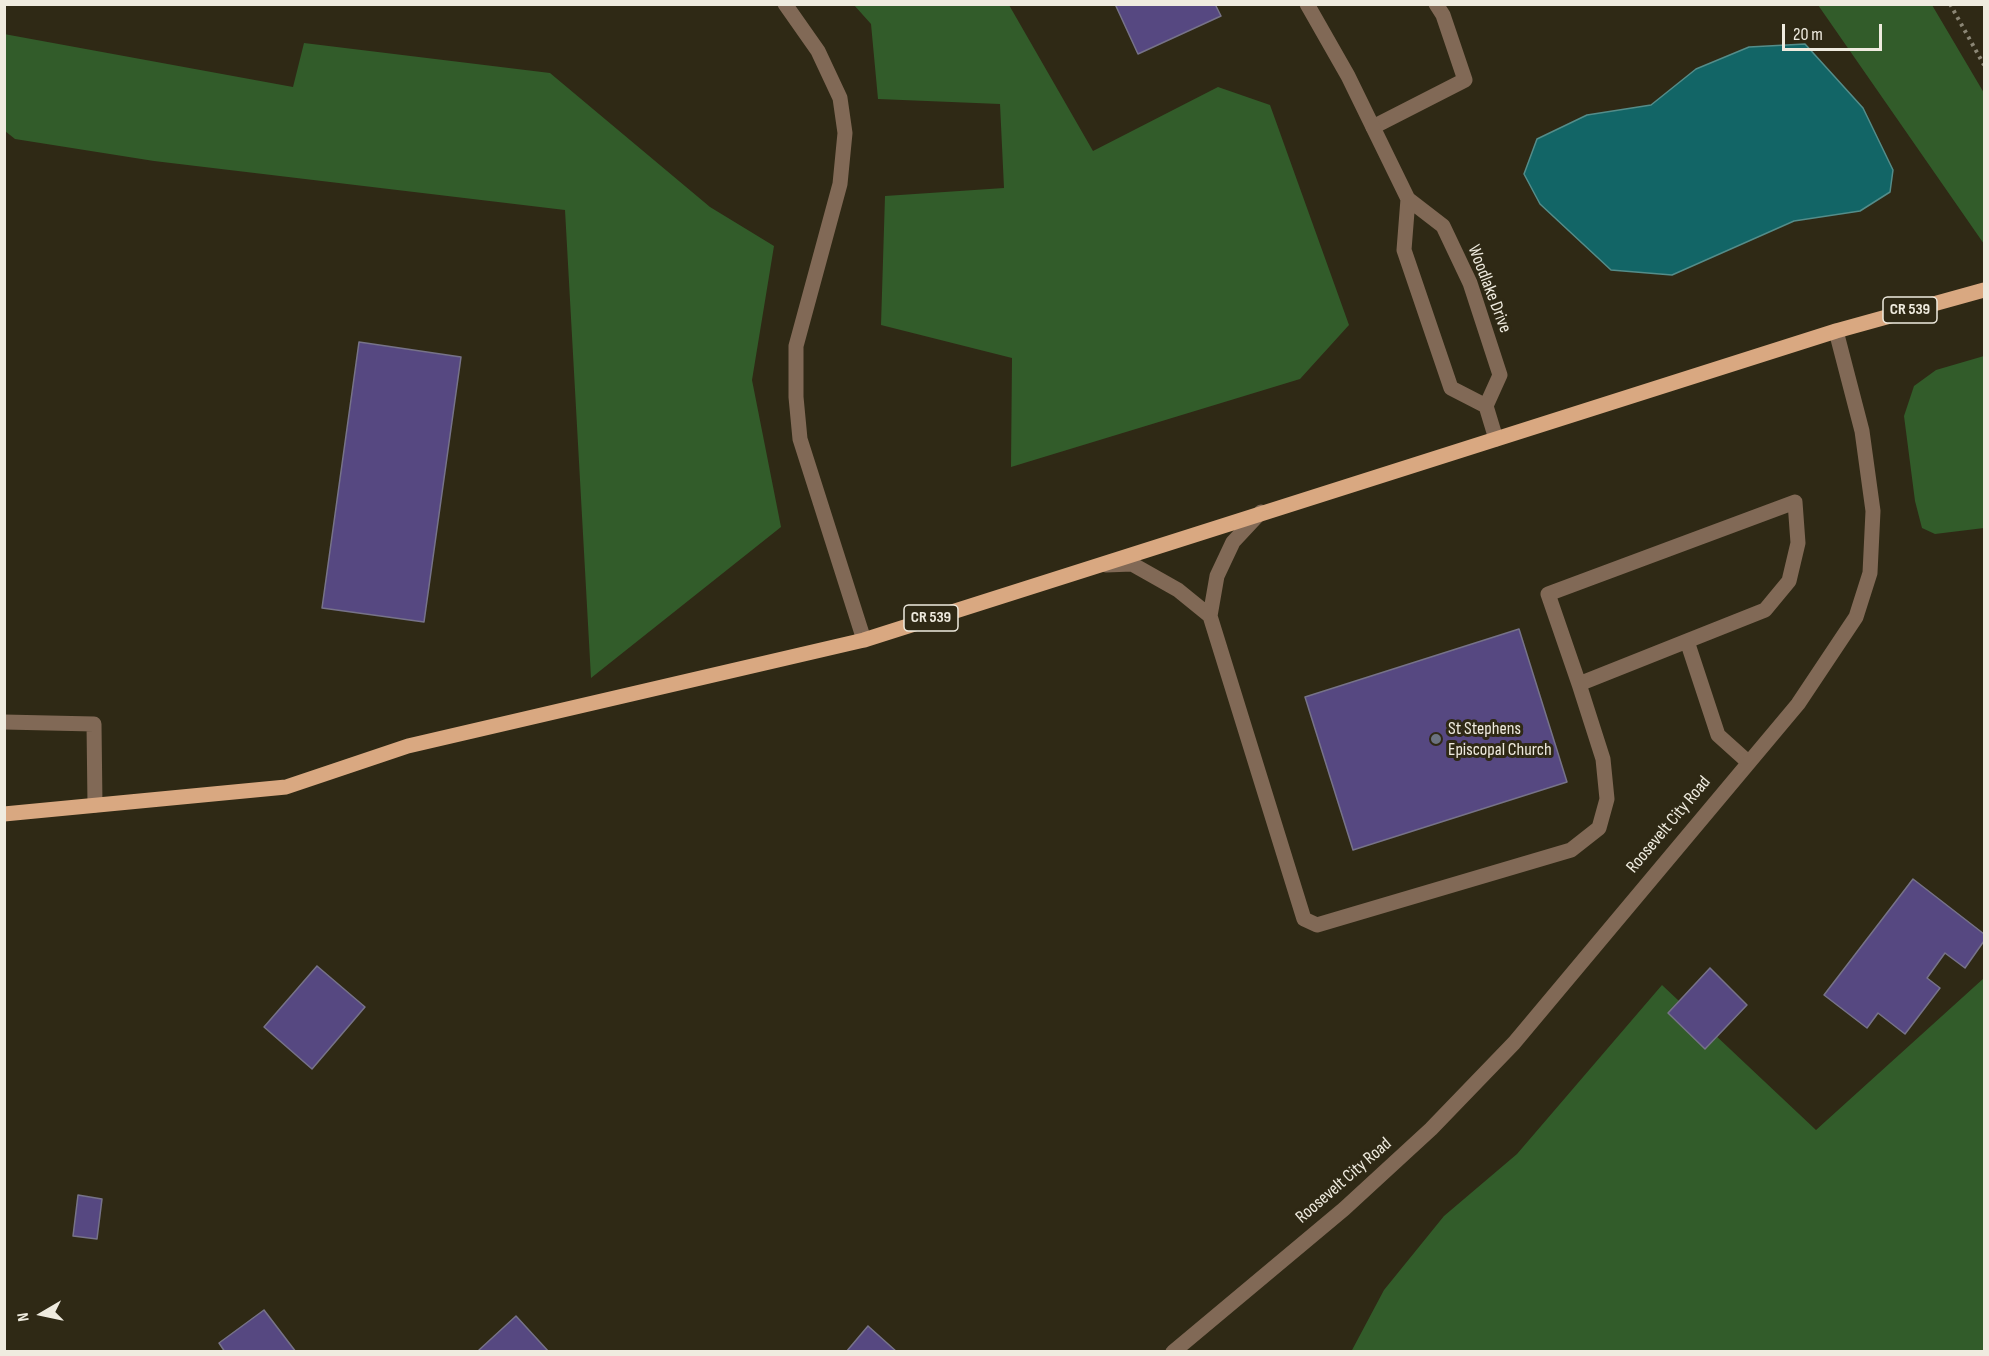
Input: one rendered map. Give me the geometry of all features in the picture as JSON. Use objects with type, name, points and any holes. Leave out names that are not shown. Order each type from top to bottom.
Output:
[{"type":"main road","name":"CR 539","points":[[4,814],[286,787],[408,746],[864,640],[1090,566],[1836,331],[1984,290]]},
{"type":"street","points":[[785,4],[818,51],[840,98],[845,133],[840,184],[796,346],[796,397],[800,439],[864,640]]},
{"type":"street","name":"Woodlake Drive","points":[[1307,4],[1348,76],[1408,199],[1443,226],[1470,283],[1500,375],[1486,406]]},
{"type":"street","points":[[1373,127],[1465,80],[1443,15],[1436,4]]},
{"type":"street","points":[[1408,199],[1404,250],[1450,388],[1486,406],[1496,439]]},
{"type":"street","name":"Roosevelt City Road","points":[[1173,1352],[1344,1209],[1439,1120],[1514,1043],[1798,704],[1856,617],[1870,573],[1873,511],[1862,431],[1836,331]]},
{"type":"street","points":[[1262,512],[1233,542],[1218,576],[1210,616],[1304,919],[1317,925],[1571,850],[1599,828],[1607,799],[1603,759],[1548,594],[1794,502],[1798,543],[1789,580],[1765,610],[1579,684]]},
{"type":"street","points":[[1090,566],[1132,564],[1178,590],[1210,616]]},
{"type":"street","points":[[1687,641],[1718,735],[1748,762]]},
{"type":"street","points":[[4,722],[94,724],[95,805]]},
{"type":"path","points":[[1950,4],[1984,65]]},
{"type":"green space","points":[[854,5],[1009,5],[1093,151],[1218,87],[1270,105],[1349,325],[1300,379],[1011,467],[1012,358],[881,325],[885,196],[1004,188],[1000,104],[878,99],[871,24]]},
{"type":"green space","points":[[1818,5],[1932,5],[1984,93],[1984,244]]},
{"type":"green space","points":[[4,34],[293,87],[304,43],[550,73],[710,207],[774,246],[752,380],[781,527],[591,678],[565,210],[154,161],[15,139],[5,131]]},
{"type":"green space","points":[[1984,356],[1984,528],[1935,534],[1922,528],[1915,501],[1904,416],[1914,386],[1936,370]]},
{"type":"green space","points":[[1984,978],[1984,1351],[1351,1352],[1384,1290],[1444,1216],[1517,1154],[1662,985],[1816,1130]]},
{"type":"water","points":[[1805,44],[1863,108],[1893,170],[1890,192],[1860,211],[1794,221],[1672,275],[1611,270],[1540,204],[1524,174],[1537,139],[1587,115],[1651,105],[1696,69],[1749,47]]},
{"type":"building","points":[[1115,4],[1215,4],[1221,16],[1138,54]]},
{"type":"building","points":[[359,342],[461,357],[424,622],[322,608]]},
{"type":"building","name":"St Stephens Episcopal Church","points":[[1519,629],[1567,782],[1353,850],[1305,697]]},
{"type":"building","points":[[1913,879],[1984,934],[1984,941],[1965,968],[1945,953],[1927,978],[1940,988],[1905,1034],[1878,1013],[1867,1028],[1824,995]]},
{"type":"building","points":[[317,966],[365,1007],[312,1069],[264,1027]]},
{"type":"building","points":[[1710,968],[1747,1005],[1705,1049],[1668,1013]]},
{"type":"building","points":[[78,1195],[102,1199],[97,1239],[73,1236]]},
{"type":"building","points":[[264,1310],[296,1352],[225,1352],[219,1343]]},
{"type":"building","points":[[516,1316],[549,1352],[481,1352],[479,1350]]},
{"type":"building","points":[[868,1326],[897,1352],[846,1352]]},
{"type":"place","name":"St Stephens Episcopal Church","points":[[1436,739]]}]
